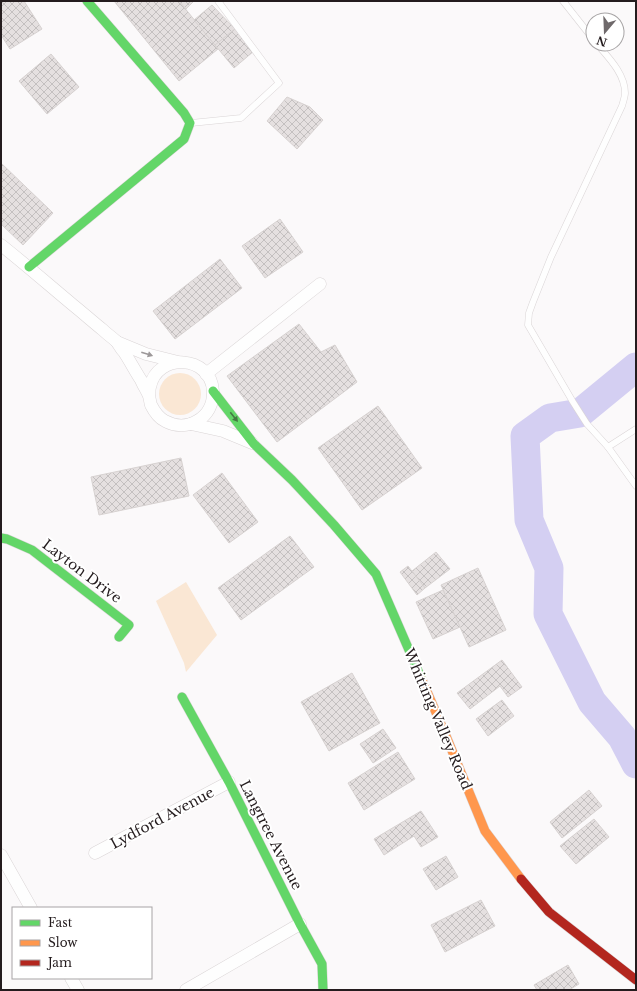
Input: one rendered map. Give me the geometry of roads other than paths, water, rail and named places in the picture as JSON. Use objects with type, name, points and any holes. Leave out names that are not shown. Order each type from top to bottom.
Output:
[{"type":"street","points":[[29,267],[184,139],[190,123],[184,113],[87,1]]},
{"type":"street","name":"Whitting Valley Road","points":[[1,245],[117,342],[146,354],[193,364],[206,374],[211,382],[213,391],[254,444],[292,480],[324,514],[376,574],[485,831],[522,880],[549,912],[636,980]]},
{"type":"street","points":[[206,374],[320,284]]},
{"type":"street","name":"Whitting Valley Road","points":[[117,342],[149,396],[151,405],[156,414],[163,420],[181,426],[191,424],[223,431],[254,444]]},
{"type":"street","points":[[149,396],[150,386],[154,377],[160,370],[168,365],[178,362]]},
{"type":"street","points":[[191,424],[200,419],[208,411],[212,402],[213,391]]},
{"type":"street","name":"Layton Drive","points":[[1,538],[7,539],[32,550],[130,626],[119,637]]},
{"type":"street","name":"Langtree Avenue","points":[[182,698],[229,782],[300,924],[322,964],[323,990]]},
{"type":"street","name":"Lydford Avenue","points":[[95,853],[229,782]]},
{"type":"street","points":[[1,855],[30,907]]},
{"type":"street","points":[[186,990],[300,924]]},
{"type":"street","points":[[72,979],[78,990]]},
{"type":"lane","points":[[190,123],[241,118],[279,83],[218,1]]},
{"type":"lane","points":[[563,1],[585,29]]},
{"type":"lane","points":[[603,52],[618,70],[624,85],[625,95],[622,106],[551,257],[532,302],[528,325],[573,402],[636,486]]},
{"type":"lane","points":[[608,447],[636,428]]},
{"type":"waterway","points":[[636,367],[580,413],[550,418],[525,436],[529,520],[549,568],[548,614],[592,702],[622,737],[636,764]]}]
